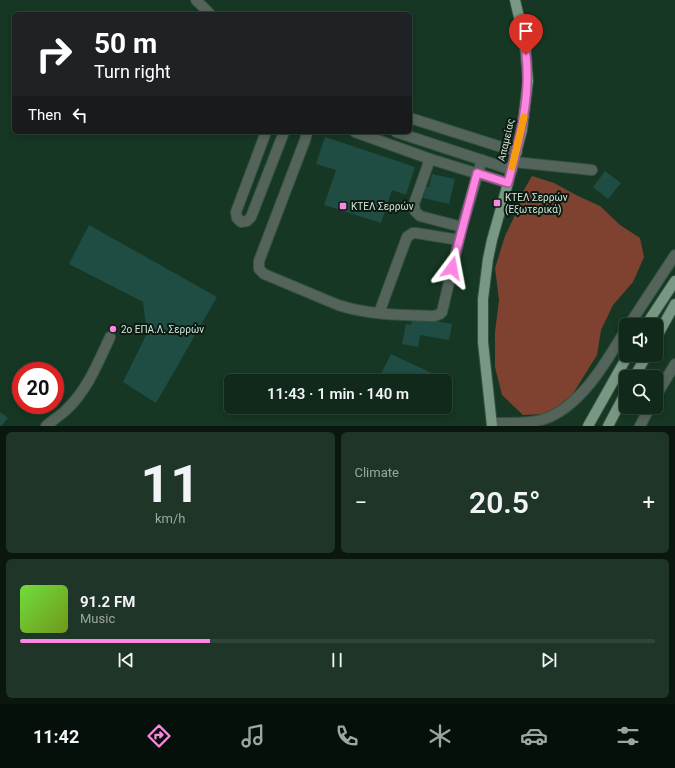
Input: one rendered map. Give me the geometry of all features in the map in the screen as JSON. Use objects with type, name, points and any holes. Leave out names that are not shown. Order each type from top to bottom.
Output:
[{"type":"main road","name":"Απαμείας","points":[[492,425],[483,342],[483,299],[492,240],[522,130],[528,81],[525,43],[516,0]]},
{"type":"main road","points":[[651,318],[675,281]]},
{"type":"main road","points":[[663,325],[675,304]]},
{"type":"main road","points":[[588,426],[624,362]]},
{"type":"main road","points":[[608,426],[619,405]]},
{"type":"street","points":[[196,0],[208,12]]},
{"type":"street","points":[[412,119],[514,161]]},
{"type":"street","points":[[265,134],[236,212],[237,218],[241,222],[247,222],[251,217],[283,134]]},
{"type":"street","points":[[306,134],[259,261],[259,269],[264,274],[338,305],[379,313],[434,316],[440,314],[443,309],[462,227],[482,160]]},
{"type":"street","points":[[361,134],[430,159],[508,183]]},
{"type":"street","points":[[402,134],[482,160],[514,161],[564,168],[592,170]]},
{"type":"street","points":[[430,159],[414,204],[415,211],[420,216],[462,227]]},
{"type":"street","points":[[379,313],[407,237],[413,233],[416,233],[459,240]]},
{"type":"street","points":[[634,318],[675,255]]},
{"type":"street","points":[[46,426],[66,410],[82,392],[110,337]]},
{"type":"street","points":[[492,425],[535,421],[548,418],[565,408],[584,390],[619,341]]},
{"type":"street","points":[[663,384],[675,364]]},
{"type":"street","points":[[640,426],[646,414]]},
{"type":"shaded area","points":[[532,176],[554,183],[600,206],[620,225],[640,238],[644,257],[633,282],[613,305],[601,330],[597,355],[569,400],[545,414],[523,415],[502,395],[495,367],[495,332],[499,300],[495,268],[505,236],[516,213],[521,195]]},
{"type":"building","points":[[325,137],[415,167],[406,195],[392,190],[381,223],[324,205],[336,170],[316,164]]},
{"type":"building","points":[[605,171],[621,183],[608,199],[593,187]]},
{"type":"building","points":[[432,174],[455,179],[449,204],[423,198],[426,187],[429,187]]},
{"type":"building","points":[[89,225],[217,297],[156,403],[123,382],[147,333],[143,302],[69,264]]},
{"type":"building","points":[[412,318],[421,318],[452,324],[449,340],[420,335],[418,347],[402,344],[406,324],[411,325]]},
{"type":"building","points":[[391,354],[434,374],[381,374]]},
{"type":"building","points":[[0,412],[8,418],[1,426],[0,426]]},
{"type":"slow traffic","points":[[512,167],[517,152],[524,117]]},
{"type":"place","name":"ΚΤΕΛ Σερρών (Εξωτερικά)","points":[[497,203]]},
{"type":"place","name":"ΚΤΕΛ Σερρών","points":[[343,206]]},
{"type":"place","name":"2ο ΕΠΑ.Λ. Σερρών","points":[[113,329]]},
{"type":"route","points":[[452,268],[477,173],[508,183],[522,130],[526,103],[528,81],[526,55]]}]
